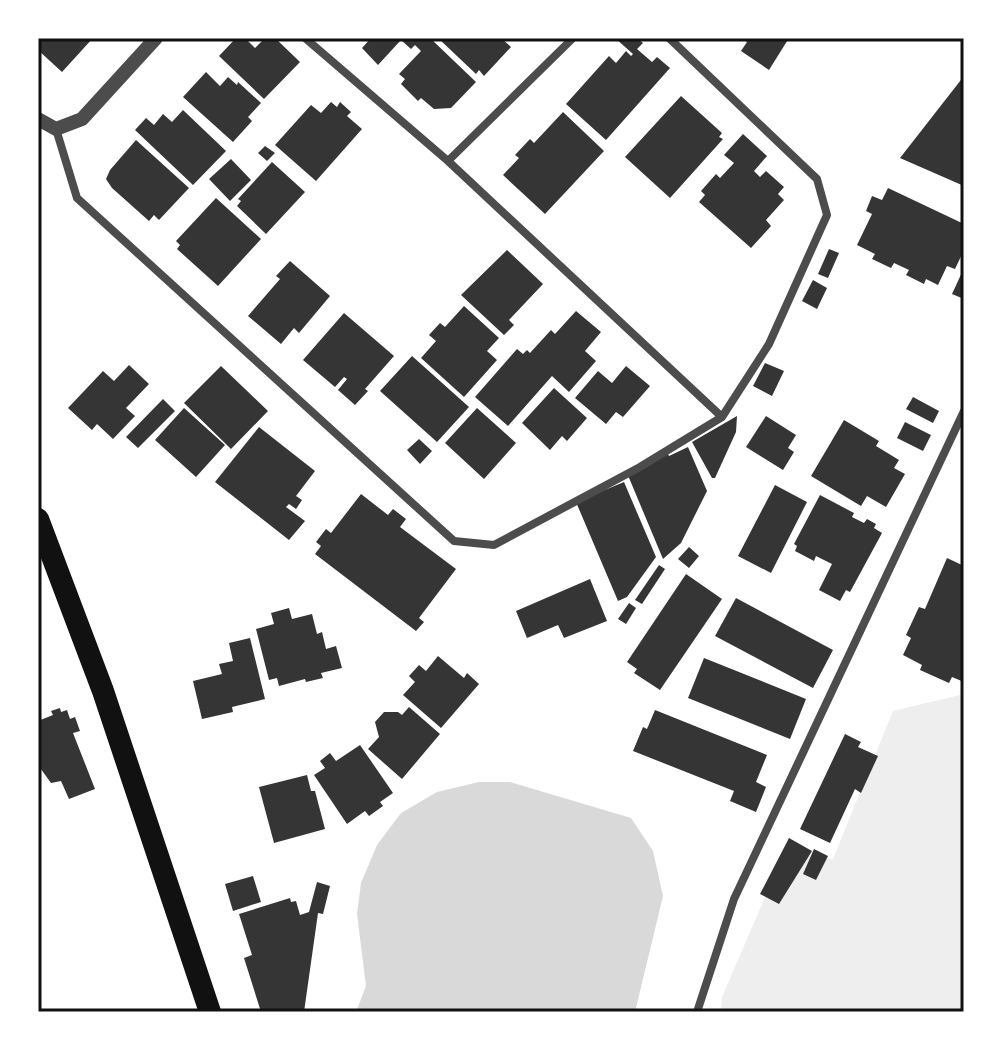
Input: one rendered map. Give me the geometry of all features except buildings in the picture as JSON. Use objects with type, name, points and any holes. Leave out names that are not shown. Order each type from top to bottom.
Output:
[{"type":"highway","points":[[38,519],[103,691],[210,1012]]},
{"type":"street","points":[[56,129],[82,119],[156,38]]},
{"type":"street","points":[[305,38],[448,161],[722,417]]},
{"type":"street","points":[[448,161],[573,38]]},
{"type":"street","points":[[38,119],[56,129],[77,198],[454,541],[494,545],[640,467],[722,417],[769,344],[827,215],[817,179],[669,38]]},
{"type":"street","points":[[697,1012],[734,899],[964,411]]},
{"type":"shaded area","points":[[964,694],[964,1012],[721,1012],[722,997],[784,853],[833,859],[893,711]]},
{"type":"shaded area","points":[[479,782],[510,782],[631,818],[653,851],[663,896],[635,1012],[356,1012],[366,986],[357,914],[361,883],[377,845],[401,813],[437,792]]}]
